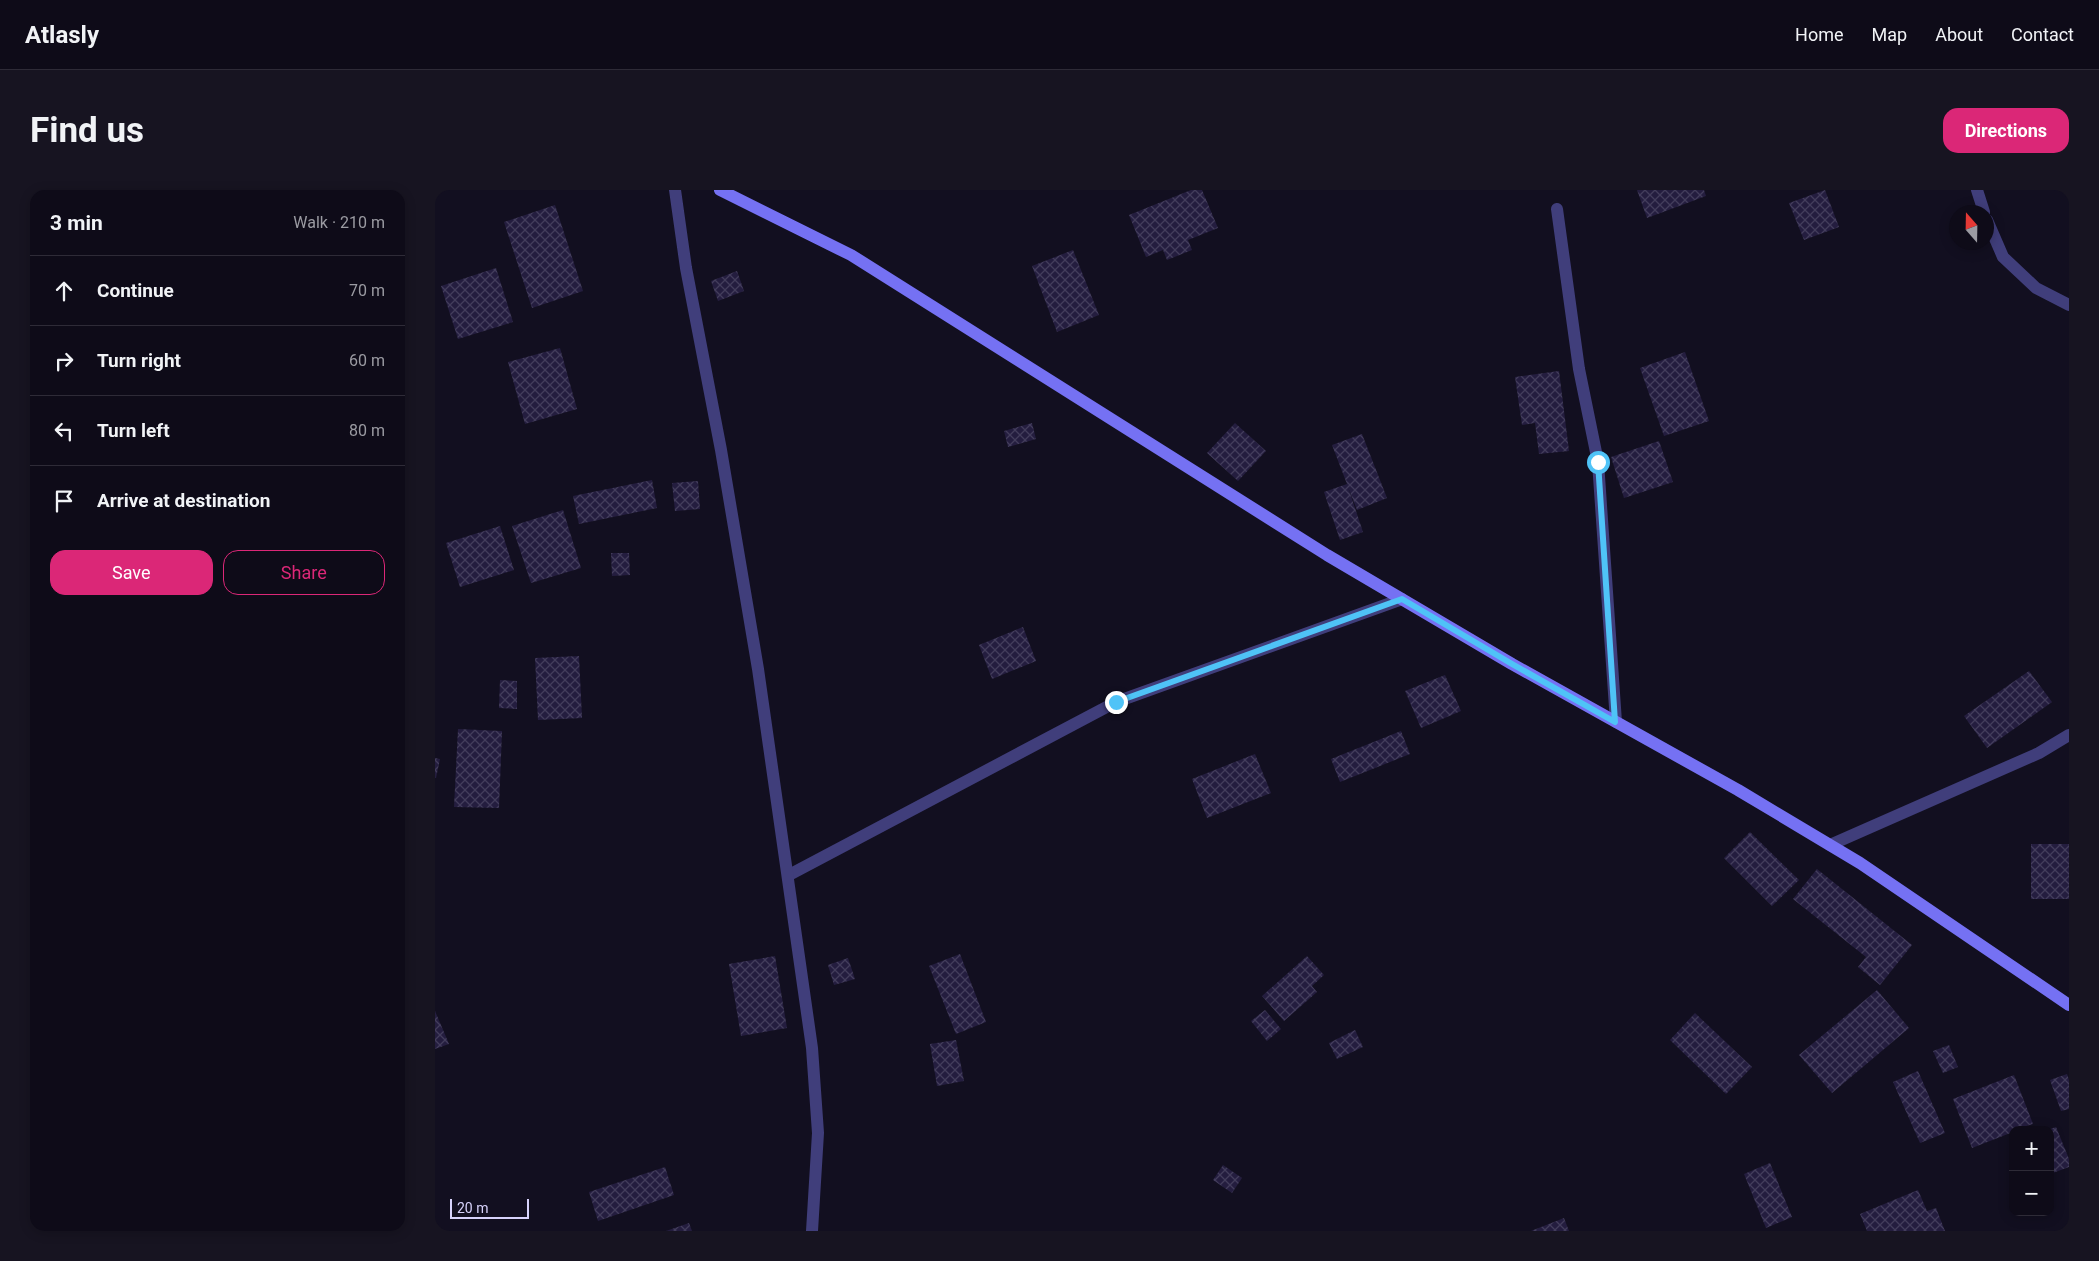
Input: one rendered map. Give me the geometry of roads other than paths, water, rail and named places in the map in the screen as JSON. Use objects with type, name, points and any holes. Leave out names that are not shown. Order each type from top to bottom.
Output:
[{"type":"main road","points":[[720,190],[851,255],[1327,555],[1512,664],[1738,790],[1860,863],[2069,1005]]},
{"type":"street","points":[[675,190],[686,268],[734,520],[789,876],[812,1048],[818,1133],[813,1231]]},
{"type":"street","points":[[1977,190],[1982,205]]},
{"type":"street","points":[[1557,209],[1579,369],[1598,462],[1615,722]]},
{"type":"street","points":[[1994,236],[2003,257],[2036,288],[2069,305]]},
{"type":"street","points":[[789,876],[1116,702],[1402,599]]},
{"type":"street","points":[[1830,845],[2039,753],[2069,736]]}]
